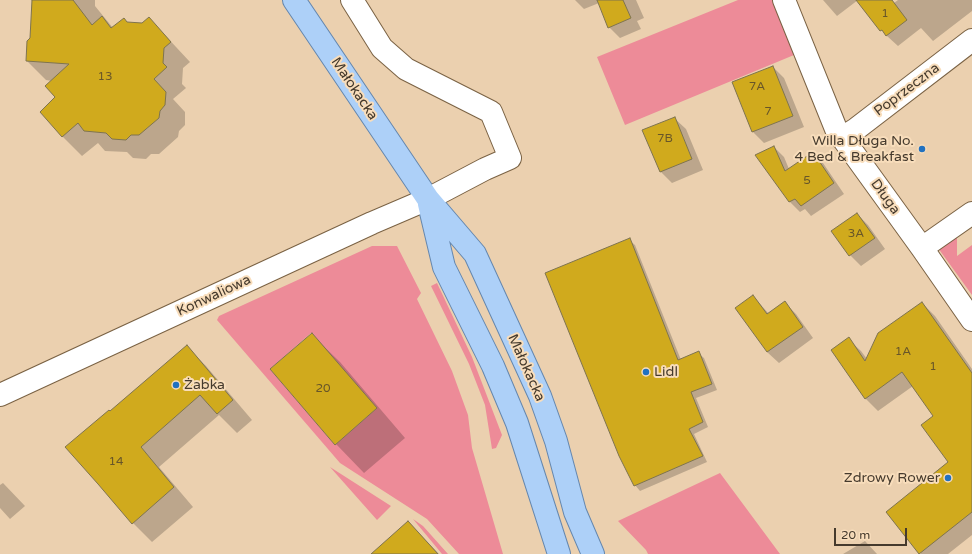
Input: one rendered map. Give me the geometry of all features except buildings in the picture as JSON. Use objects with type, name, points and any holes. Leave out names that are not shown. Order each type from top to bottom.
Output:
[{"type":"main road","name":"Małokacka","points":[[294,0],[428,199],[475,254],[540,396],[556,441],[575,512],[593,554]]},
{"type":"main road","name":"Małokacka","points":[[428,199],[444,267],[493,366],[517,423],[559,554]]},
{"type":"street","name":"Konwaliowa","points":[[0,395],[372,223],[428,199],[485,169],[510,158],[491,112],[406,69],[382,48],[352,0]]},
{"type":"street","name":"Długa","points":[[784,0],[836,129],[972,320]]},
{"type":"street","name":"Poprzeczna","points":[[842,138],[856,129],[972,40]]},
{"type":"street","points":[[922,248],[972,213]]},
{"type":"shaded area","points":[[738,0],[772,0],[794,55],[625,125],[597,57]]},
{"type":"shaded area","points":[[957,231],[957,256],[972,245],[972,295],[938,248]]},
{"type":"shaded area","points":[[372,246],[397,246],[421,293],[417,299],[452,371],[468,415],[472,448],[503,554],[459,554],[427,519],[340,463],[217,320],[219,316]],"holes":[[[311,333],[377,408],[335,445],[270,369]]]},
{"type":"shaded area","points":[[437,283],[472,357],[502,435],[496,448],[492,449],[485,405],[469,364],[431,286]]},
{"type":"shaded area","points":[[330,467],[391,506],[377,520]]},
{"type":"shaded area","points":[[720,473],[780,554],[648,554],[646,550],[618,521]]},
{"type":"shaded area","points":[[413,519],[423,526],[448,554],[442,554]]},
{"type":"place","name":"Willa Długa No. 4 Bed & Breakfast","points":[[922,149]]},
{"type":"place","name":"Lidl","points":[[646,372]]},
{"type":"place","name":"Żabka","points":[[176,385]]},
{"type":"place","name":"Zdrowy Rower","points":[[948,478]]}]
